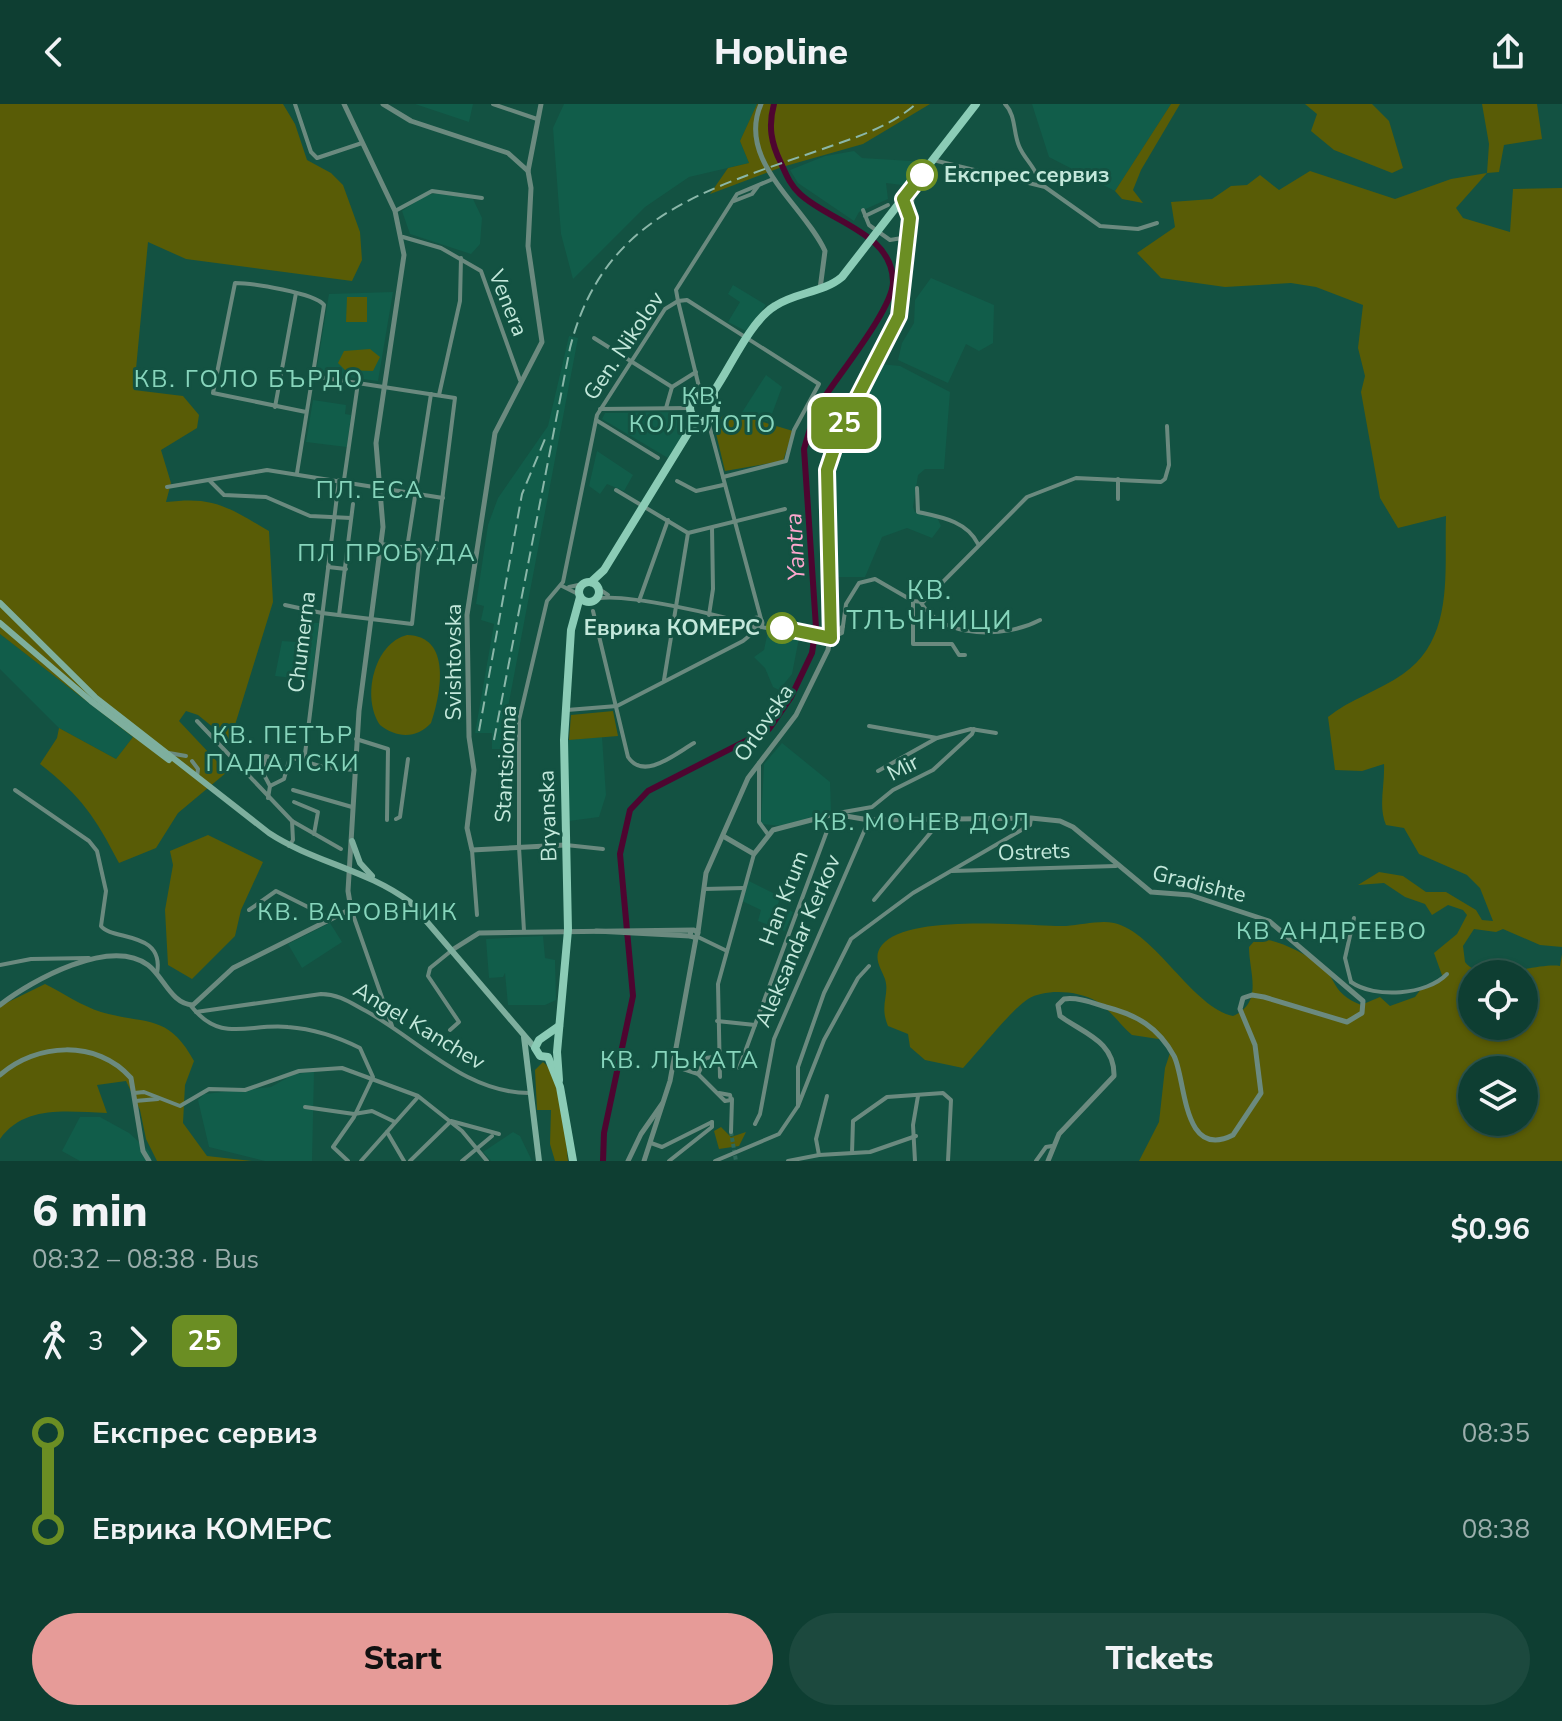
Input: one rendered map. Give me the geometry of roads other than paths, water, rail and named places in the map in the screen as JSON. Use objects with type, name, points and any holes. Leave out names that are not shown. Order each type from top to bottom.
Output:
[{"type":"main road","points":[[590,595],[643,505],[701,422],[716,412],[714,396],[747,339],[772,307],[838,281],[861,256],[976,104]]},
{"type":"main road","points":[[701,422],[690,411],[694,399],[702,395],[714,396]]},
{"type":"main road","points":[[587,583],[604,570]]},
{"type":"main road","points":[[587,583],[590,595]]},
{"type":"main road","points":[[587,583],[590,595]]},
{"type":"main road","name":"Bryanska","points":[[573,1161],[558,1077],[568,930],[564,763],[576,609],[590,595]]},
{"type":"main road","points":[[0,603],[38,648],[153,750],[291,843],[392,889]]},
{"type":"main road","points":[[0,623],[38,648],[95,697],[218,793]]},
{"type":"main road","points":[[352,841],[363,868],[417,908],[523,1033],[544,1049],[558,1077]]},
{"type":"main road","points":[[530,1067],[560,1024]]},
{"type":"main road","points":[[523,1033],[530,1067],[529,1093],[539,1161]]},
{"type":"street","points":[[295,104],[311,152],[317,158],[365,142]]},
{"type":"street","points":[[344,104],[365,142],[403,237],[402,275],[376,443],[381,544],[356,739],[350,870],[351,909],[392,1026]]},
{"type":"street","points":[[383,104],[411,121],[501,150],[528,171],[535,137]]},
{"type":"street","points":[[493,104],[537,119]]},
{"type":"street","points":[[531,188],[541,104]]},
{"type":"street","points":[[761,104],[755,123],[758,144],[773,179],[825,251],[820,289]]},
{"type":"street","points":[[1005,104],[1011,112],[1017,142],[1038,175],[1038,185]]},
{"type":"street","points":[[933,160],[1054,191],[1100,226],[1138,229],[1157,223]]},
{"type":"street","name":"Svishtovska","points":[[472,850],[467,828],[474,770],[469,737],[467,615],[495,433],[542,342],[528,246],[531,188],[528,171]]},
{"type":"street","name":"Gen. Nikolov","points":[[565,587],[565,570],[600,409],[665,309],[678,301],[676,290],[732,202],[752,194],[758,186],[773,179]]},
{"type":"street","points":[[395,211],[432,191],[482,198]]},
{"type":"street","name":"Orlovska","points":[[628,1161],[665,1101],[674,1066],[706,873],[759,763],[796,715],[831,638],[829,458],[899,316],[910,218],[906,196]]},
{"type":"street","points":[[888,205],[864,213],[869,225],[890,240],[908,237]]},
{"type":"street","name":"Venera","points":[[403,237],[461,258],[481,271],[520,380]]},
{"type":"street","points":[[439,395],[460,301],[461,258]]},
{"type":"street","points":[[297,473],[324,305],[319,299],[296,293],[240,283],[233,285],[225,342],[212,388],[215,394],[306,412]]},
{"type":"street","points":[[275,407],[296,293]]},
{"type":"street","points":[[702,395],[678,301],[687,300],[817,380],[819,385],[794,430],[786,461],[723,477]]},
{"type":"street","points":[[594,338],[672,387]]},
{"type":"street","points":[[666,408],[672,387],[696,372]]},
{"type":"street","points":[[312,376],[455,398],[436,548],[420,550],[381,544]]},
{"type":"street","name":"Chumerna","points":[[304,762],[334,517],[358,383]]},
{"type":"street","points":[[407,548],[431,394]]},
{"type":"street","points":[[600,409],[666,408],[690,411]]},
{"type":"street","points":[[596,420],[658,458]]},
{"type":"street","points":[[701,422],[723,477],[761,624]]},
{"type":"street","points":[[921,603],[1027,497],[1065,480],[1118,479],[1157,483],[1165,479],[1169,465],[1167,426]]},
{"type":"street","points":[[167,487],[267,470],[443,498]]},
{"type":"street","points":[[1118,479],[1118,499]]},
{"type":"street","points":[[210,481],[224,495],[266,497],[298,514],[351,518]]},
{"type":"street","points":[[677,481],[696,491],[724,484]]},
{"type":"street","points":[[917,488],[918,512],[937,515],[967,528],[979,546]]},
{"type":"street","points":[[616,490],[688,533],[785,509]]},
{"type":"street","points":[[339,615],[353,504]]},
{"type":"street","points":[[639,601],[668,520]]},
{"type":"street","points":[[709,615],[713,589],[712,528]]},
{"type":"street","points":[[664,681],[688,533]]},
{"type":"street","points":[[285,605],[322,613],[412,624],[420,550]]},
{"type":"street","points":[[328,567],[346,569]]},
{"type":"street","points":[[565,587],[590,595],[639,601],[831,638],[841,636],[846,604],[863,580],[880,581],[921,603],[930,614],[950,624],[985,633],[1009,633],[1040,620]]},
{"type":"street","points":[[565,587],[587,583]]},
{"type":"street","name":"Stantsionna","points":[[524,931],[519,847],[519,720],[547,601],[565,587]]},
{"type":"street","points":[[590,595],[610,596]]},
{"type":"street","points":[[913,601],[913,644],[952,644],[959,655],[965,655]]},
{"type":"street","points":[[748,638],[754,604]]},
{"type":"street","points":[[593,611],[628,757],[637,767],[655,765],[694,743]]},
{"type":"street","points":[[753,623],[761,624]]},
{"type":"street","points":[[567,710],[617,706],[748,638],[761,624]]},
{"type":"street","points":[[197,721],[292,821],[341,849]]},
{"type":"street","name":"Mir","points":[[869,726],[928,738],[974,729],[996,733]]},
{"type":"street","name":"Mir","points":[[834,814],[872,807],[893,790],[933,770],[974,729]]},
{"type":"street","name":"Mir","points":[[878,771],[937,738]]},
{"type":"street","points":[[356,739],[385,746],[389,752],[387,820]]},
{"type":"street","points":[[165,753],[186,756]]},
{"type":"street","points":[[268,798],[270,786],[262,771],[266,756],[279,760]]},
{"type":"street","points":[[270,786],[284,779],[290,757],[354,770]]},
{"type":"street","points":[[396,819],[400,817],[408,759]]},
{"type":"street","points":[[192,761],[198,769],[197,777]]},
{"type":"street","points":[[720,1077],[718,984],[754,854],[767,833],[759,822],[759,763]]},
{"type":"street","points":[[15,790],[89,841],[97,851],[106,891],[101,926],[108,933],[129,935],[147,945],[156,961],[157,974]]},
{"type":"street","points":[[293,790],[352,807]]},
{"type":"street","points":[[294,802],[318,812],[314,834]]},
{"type":"street","name":"Gradishte","points":[[767,833],[834,814],[869,820],[1031,818],[1067,824],[1151,892],[1190,895],[1269,921],[1350,984]]},
{"type":"street","points":[[874,900],[943,818]]},
{"type":"street","points":[[798,1106],[798,1067],[806,1039],[824,993],[851,939],[913,893],[1030,825],[1031,818]]},
{"type":"street","name":"Aleksandar Kerkov","points":[[755,1124],[760,1114],[774,1039],[869,820]]},
{"type":"street","points":[[291,843],[292,821]]},
{"type":"street","name":"Han Krum","points":[[739,1068],[827,831]]},
{"type":"street","points":[[723,836],[754,854]]},
{"type":"street","points":[[477,915],[472,850],[566,845],[603,849]]},
{"type":"street","name":"Ostrets","points":[[952,871],[1116,866]]},
{"type":"street","points":[[704,889],[744,888]]},
{"type":"street","points":[[249,910],[276,891],[330,918]]},
{"type":"street","points":[[191,1006],[230,970],[351,909]]},
{"type":"street","points":[[1048,1161],[1052,1146],[1114,1076],[1114,1063],[1099,1041],[1060,1016],[1058,1005],[1064,999],[1076,999],[1130,1013],[1151,1026],[1175,1060],[1191,1128],[1200,1139],[1208,1141],[1233,1135],[1261,1093],[1255,1045],[1240,1009],[1243,998],[1264,997],[1347,1022],[1360,1016],[1364,1005],[1350,984],[1345,958],[1354,918]]},
{"type":"street","points":[[450,1030],[459,1022],[431,983],[428,971],[452,950],[479,933],[568,930],[695,935],[727,951]]},
{"type":"street","points":[[0,1005],[89,958]]},
{"type":"street","points":[[0,965],[31,959],[133,958],[148,965],[177,999],[225,1030],[286,1027],[335,1036],[362,1050],[373,1077],[333,1147],[348,1161]]},
{"type":"street","points":[[715,1161],[779,1134],[798,1106],[817,1053],[858,978],[869,966]]},
{"type":"street","points":[[1350,984],[1366,989],[1407,992],[1447,974]]},
{"type":"street","name":"Angel Kanchev","points":[[196,1012],[332,995],[392,1026],[459,1072],[495,1090],[529,1093]]},
{"type":"street","points":[[717,1021],[755,1025]]},
{"type":"street","points":[[0,1075],[39,1051],[74,1051],[100,1057],[125,1071],[131,1078],[143,1151],[149,1161]]},
{"type":"street","points":[[698,1074],[706,1058],[719,1056]]},
{"type":"street","points":[[674,1066],[698,1074],[727,1099],[731,1132]]},
{"type":"street","points":[[135,1097],[160,1098],[180,1106],[209,1089],[245,1090],[267,1085],[293,1072],[323,1067],[373,1077],[418,1096],[451,1121],[477,1146],[487,1161]]},
{"type":"street","points":[[852,1153],[855,1119],[887,1097],[943,1093],[951,1100],[948,1161]]},
{"type":"street","points":[[361,1161],[418,1096]]},
{"type":"street","points":[[819,1155],[816,1139],[827,1096]]},
{"type":"street","points":[[915,1161],[913,1125],[918,1096]]},
{"type":"street","points":[[644,1161],[665,1101]]},
{"type":"street","points":[[305,1107],[354,1114],[372,1111],[395,1122]]},
{"type":"street","points":[[653,1116],[660,1118]]},
{"type":"street","points":[[451,1121],[499,1134]]},
{"type":"street","points":[[410,1161],[451,1121]]},
{"type":"street","points":[[651,1143],[662,1147],[712,1122],[712,1127],[669,1161]]},
{"type":"street","points":[[387,1132],[404,1161]]},
{"type":"street","points":[[462,1161],[492,1136]]},
{"type":"street","points":[[788,1161],[819,1155],[870,1152],[916,1136]]},
{"type":"street","points":[[1036,1161],[1046,1147],[1052,1146]]},
{"type":"waterway","name":"Yantra","points":[[603,1161],[604,1133],[633,996],[620,854],[630,810],[648,791],[769,729],[791,697],[812,653],[816,627],[804,449],[820,404],[875,324],[891,293],[893,282],[890,265],[871,240],[813,204],[791,183],[773,141],[771,120],[774,104]]},
{"type":"tunnel","points":[[731,1132],[736,1161]]},
{"type":"railway","points":[[494,740],[570,348],[585,304],[607,267],[633,238],[664,215],[698,196],[869,132],[916,104]]},
{"type":"railway","points":[[479,731],[522,494],[545,439]]},
{"type":"place","name":"Експрес сервиз","points":[[922,175]]},
{"type":"place","name":"Еврика КОМЕРС","points":[[782,628]]},
{"type":"district","name":"КВ. ГОЛО БЪРДО","points":[[249,379]]},
{"type":"district","name":"КВ. КОЛЕЛОТО","points":[[703,410]]},
{"type":"district","name":"ПЛ. ЕСА","points":[[370,490]]},
{"type":"district","name":"ПЛ ПРОБУДА","points":[[387,553]]},
{"type":"district","name":"КВ. ТЛЪЧНИЦИ","points":[[930,605]]},
{"type":"district","name":"КВ. ПЕТЪР ПАДАЛСКИ","points":[[283,749]]},
{"type":"district","name":"КВ. МОНЕВ ДОЛ","points":[[922,822]]},
{"type":"district","name":"КВ. ВАРОВНИК","points":[[358,912]]},
{"type":"district","name":"КВ АНДРЕЕВО","points":[[1332,931]]},
{"type":"district","name":"КВ. ЛЪКАТА","points":[[680,1060]]}]
